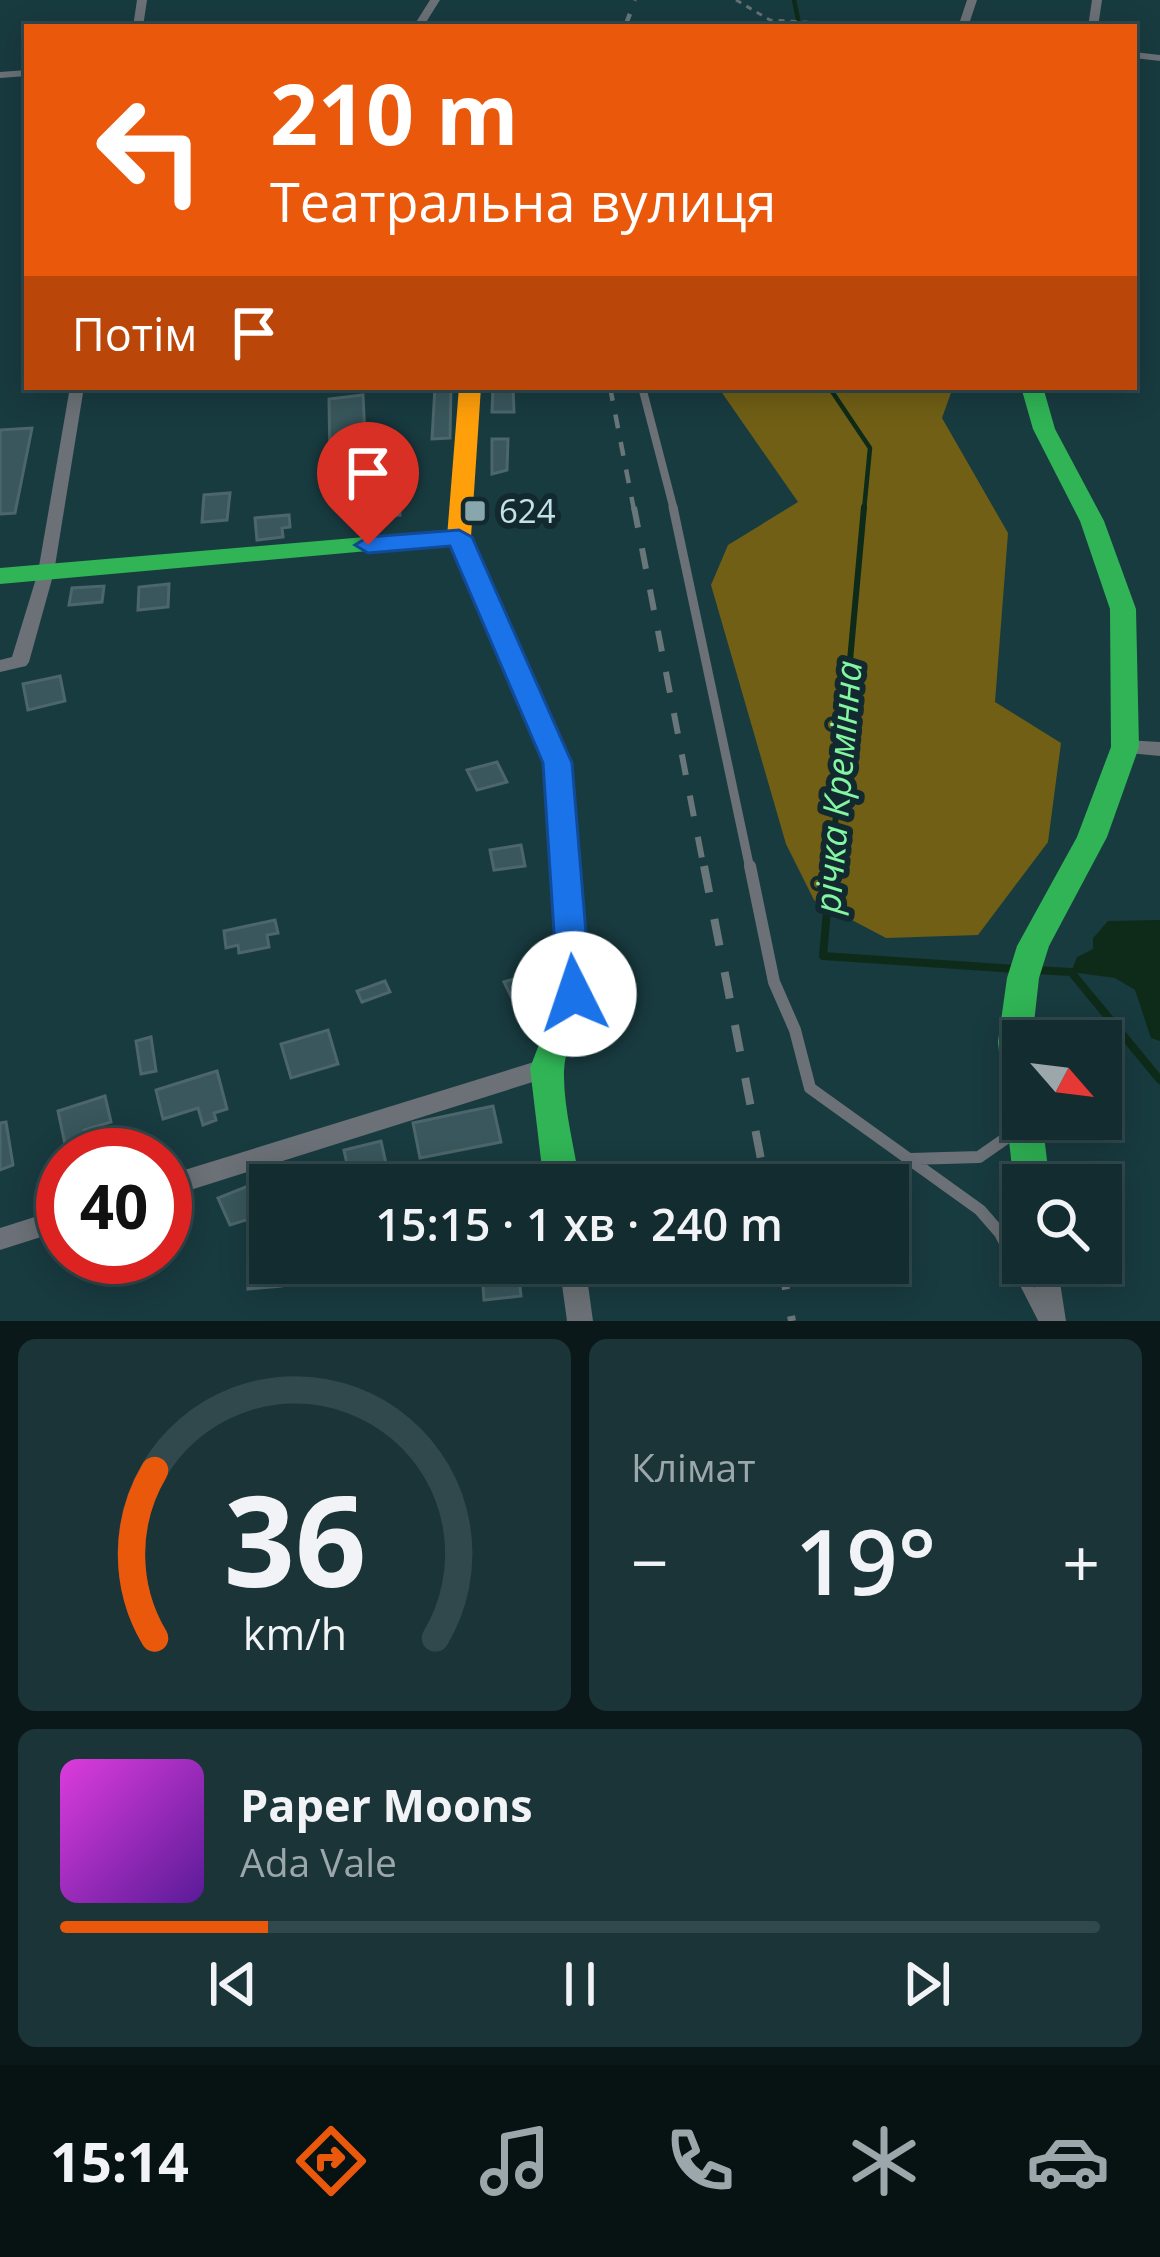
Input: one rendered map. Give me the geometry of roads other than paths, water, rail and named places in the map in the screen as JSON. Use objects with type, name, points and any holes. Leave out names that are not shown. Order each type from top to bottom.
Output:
[{"type":"street","points":[[0,666],[20,662],[46,572],[76,390]]},
{"type":"street","points":[[470,390],[459,537],[558,763],[574,994],[547,1068],[559,1164]]},
{"type":"street","points":[[1019,1020],[1026,970],[1092,837],[1125,747],[1124,609],[1092,521],[1044,429],[1033,390]]},
{"type":"street","points":[[0,576],[459,537]]},
{"type":"street","points":[[1125,747],[1160,749]]},
{"type":"street","points":[[192,1179],[547,1068]]},
{"type":"street","points":[[0,1239],[36,1228]]},
{"type":"street","points":[[575,1284],[580,1321]]},
{"type":"street","points":[[1046,1284],[1049,1321]]},
{"type":"lane","points":[[643,390],[676,519],[774,982],[795,1030],[810,1088],[980,1210],[1000,1233],[1049,1321]]},
{"type":"lane","points":[[906,1159],[964,1162],[994,1154],[1008,1140]]},
{"type":"waterway","name":"річка Кремінна","points":[[794,0],[798,19]]},
{"type":"waterway","name":"річка Кремінна","points":[[831,390],[870,448],[864,510]]},
{"type":"waterway","name":"річка Кремінна","points":[[831,869],[864,507]]},
{"type":"waterway","name":"річка Кремінна","points":[[831,866],[823,956],[1016,969]]},
{"type":"waterway","name":"річка Кремінна","points":[[1035,970],[1071,972],[1160,1080]]},
{"type":"railway","points":[[626,24],[635,0]]},
{"type":"railway","points":[[611,390],[634,510]]},
{"type":"railway","points":[[634,507],[704,869]]},
{"type":"railway","points":[[704,866],[762,1164]]},
{"type":"railway","points":[[785,1284],[792,1321]]},
{"type":"place","name":"624","points":[[475,511]]}]
